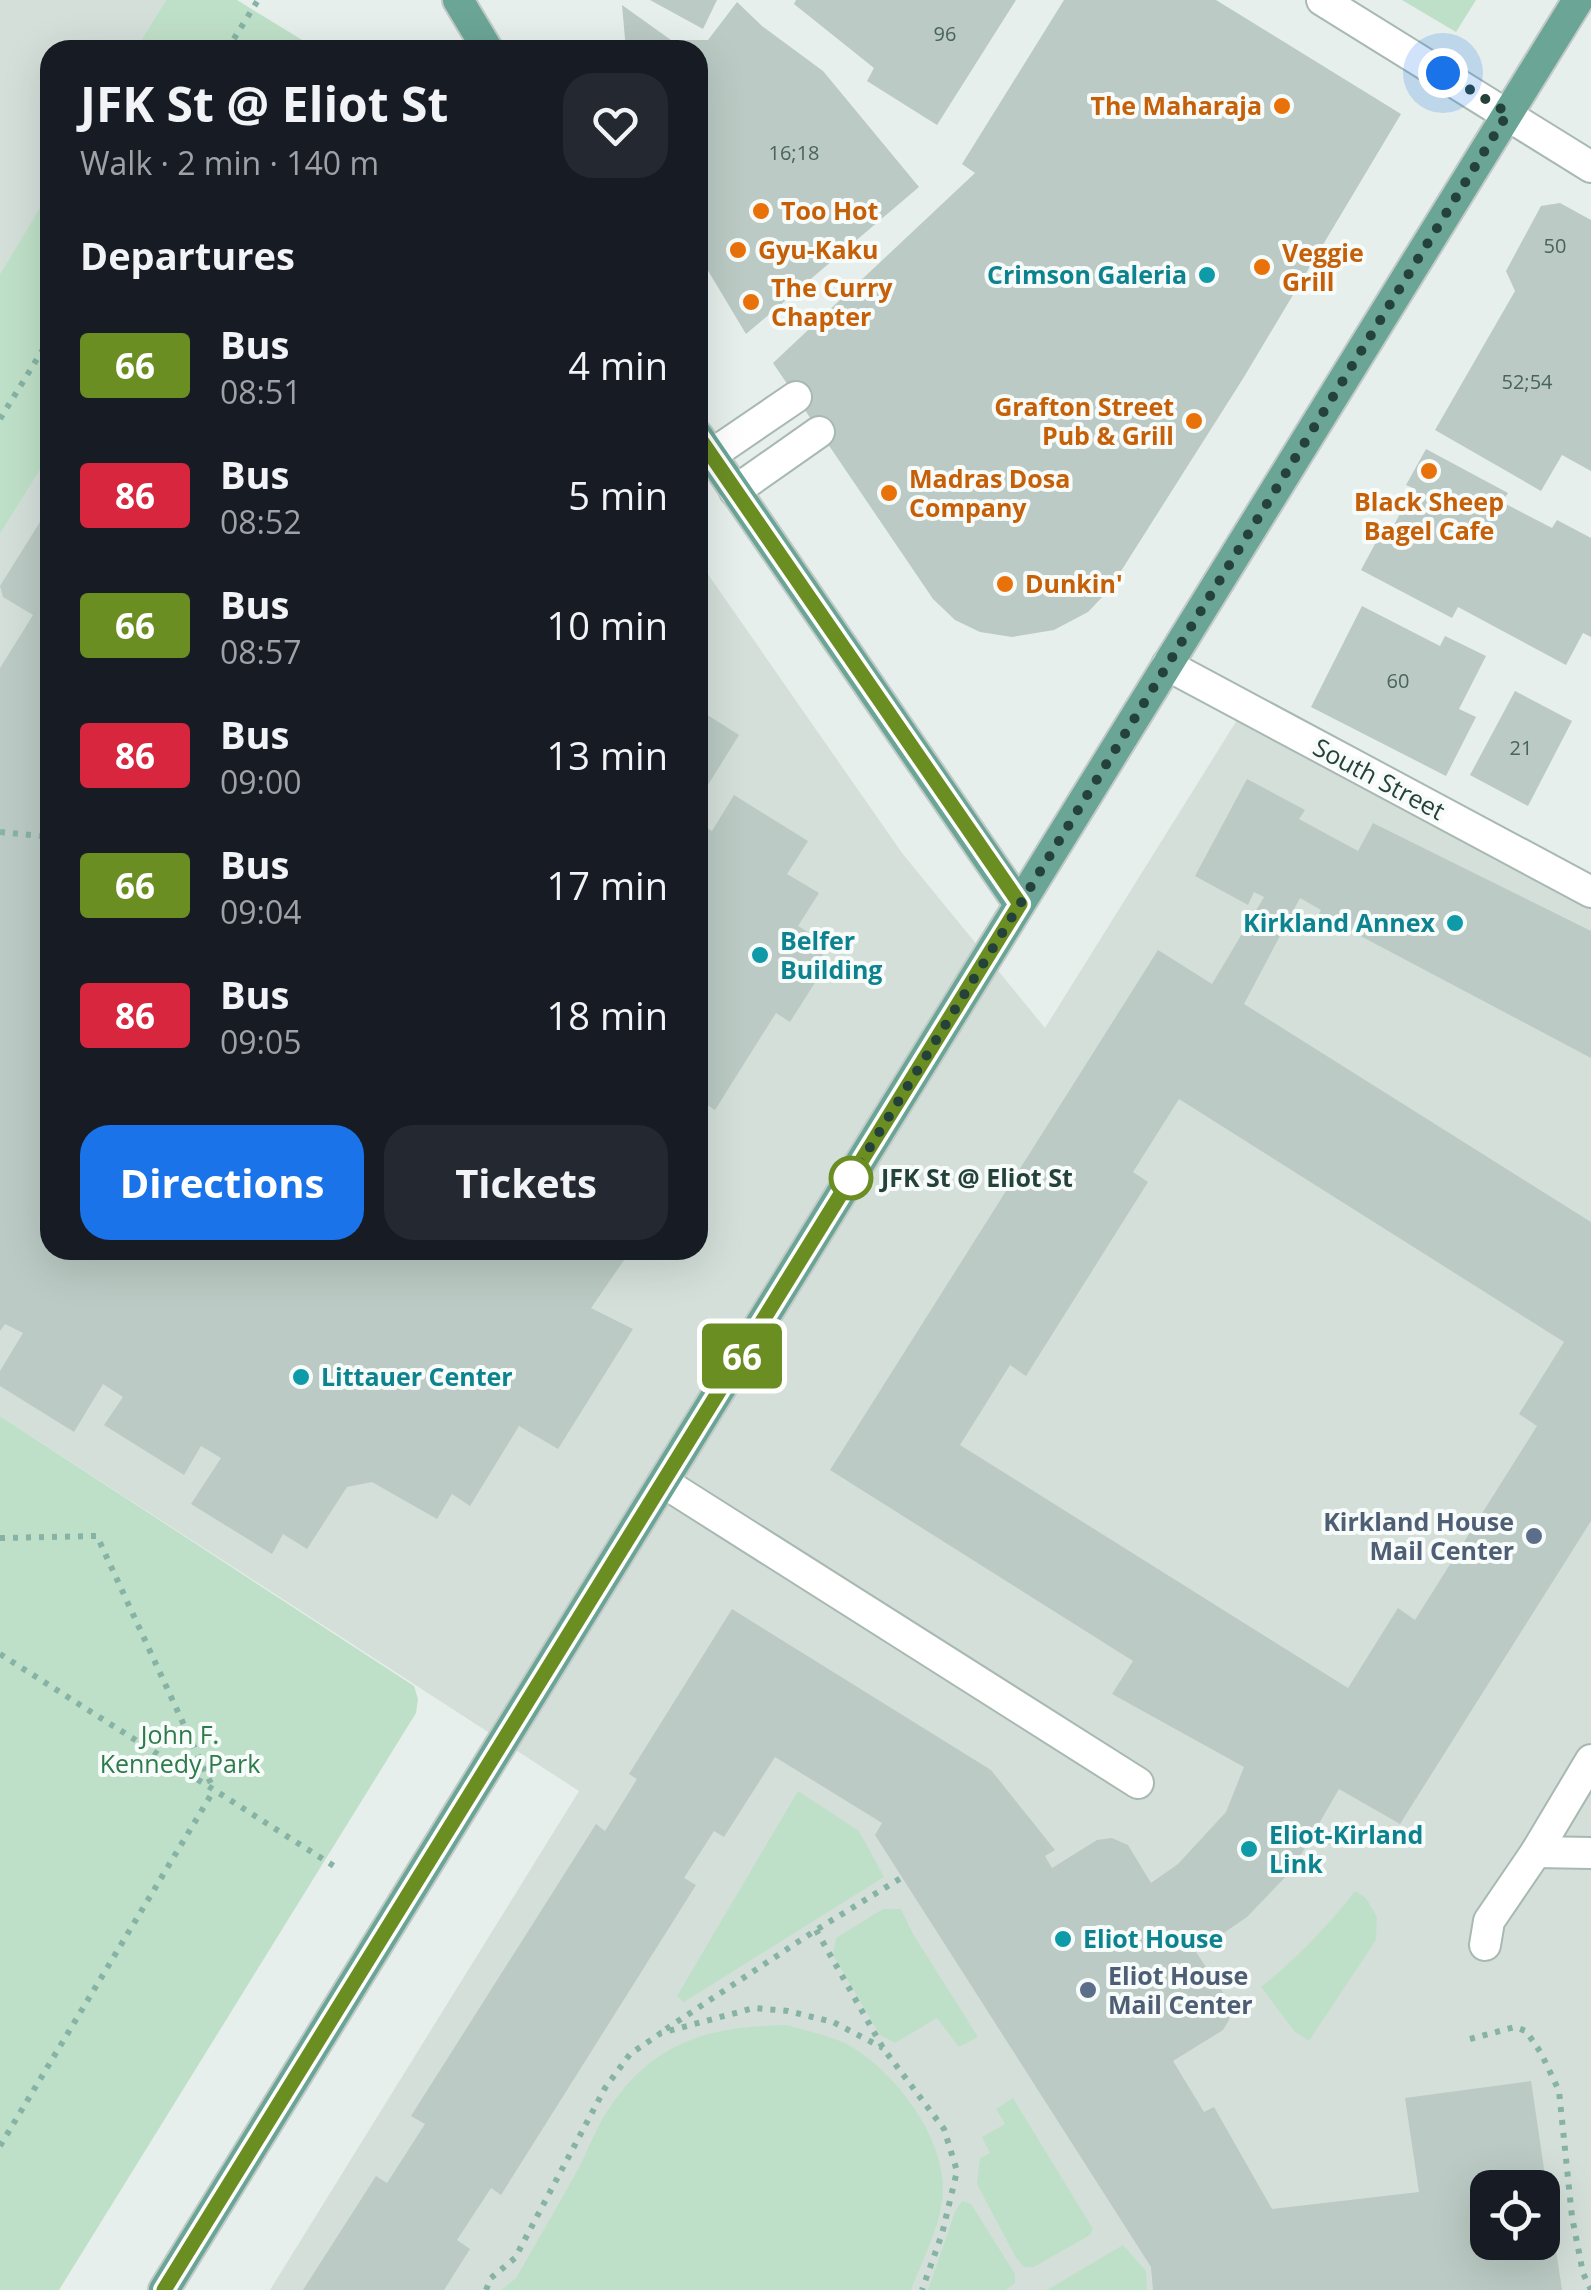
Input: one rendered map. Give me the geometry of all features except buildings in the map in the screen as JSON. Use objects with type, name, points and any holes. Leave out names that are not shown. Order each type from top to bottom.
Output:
[{"type":"main road","points":[[458,0],[482,40]]},
{"type":"main road","points":[[164,2290],[1578,0]]},
{"type":"main road","points":[[708,451],[1020,904]]},
{"type":"street","points":[[1322,0],[1591,167]]},
{"type":"street","points":[[708,443],[796,397]]},
{"type":"street","points":[[735,490],[819,432]]},
{"type":"street","name":"South Street","points":[[1167,666],[1591,892]]},
{"type":"street","points":[[663,1482],[1138,1783]]},
{"type":"street","points":[[1485,1946],[1489,1921],[1591,1760]]},
{"type":"street","points":[[1536,1852],[1591,1853]]},
{"type":"path","points":[[233,40],[258,0]]},
{"type":"path","points":[[0,419],[40,354]]},
{"type":"path","points":[[0,832],[40,836]]},
{"type":"path","points":[[0,1538],[97,1536],[214,1790]]},
{"type":"path","points":[[0,1654],[338,1868]]},
{"type":"path","points":[[0,2146],[214,1790]]},
{"type":"path","points":[[486,2290],[491,2278],[515,2258],[605,2088],[630,2054],[816,1930],[902,1878]]},
{"type":"path","points":[[816,1930],[883,2048],[944,2129],[957,2171],[942,2234],[922,2290]]},
{"type":"path","points":[[661,2033],[754,2008],[833,2022],[883,2048]]},
{"type":"path","points":[[1470,2039],[1515,2026],[1526,2031],[1541,2053],[1559,2091],[1572,2217],[1583,2273],[1591,2290]]},
{"type":"shaded area","points":[[0,0],[166,0],[141,40],[40,40],[40,208],[0,274]]},
{"type":"shaded area","points":[[40,470],[40,1260],[708,1260],[708,574],[902,853],[1045,1028],[1237,720],[1591,905],[1591,2290],[270,2290],[579,1791],[0,1416],[0,534]]},
{"type":"green space","points":[[166,0],[237,0],[302,40],[141,40]]},
{"type":"green space","points":[[1402,0],[1476,0],[1456,32]]},
{"type":"green space","points":[[40,208],[40,470],[0,534],[0,274]]},
{"type":"green space","name":"John F. Kennedy Park","points":[[0,1416],[414,1686],[418,1699],[416,1713],[59,2290],[0,2290]]},
{"type":"green space","points":[[798,1791],[859,1831],[884,1877],[684,2002],[677,1996]]},
{"type":"green space","points":[[1355,1891],[1366,1898],[1377,1917],[1376,1940],[1309,2041],[1294,2031],[1261,1987],[1311,1942]]},
{"type":"green space","points":[[883,1909],[901,1909],[978,2037],[959,2047],[937,2018],[895,2043],[880,2035],[833,1955],[836,1938]]},
{"type":"green space","points":[[786,2025],[852,2047],[900,2089],[925,2126],[940,2166],[942,2199],[932,2239],[911,2290],[501,2290],[516,2278],[608,2110],[644,2068],[663,2053],[707,2034]]},
{"type":"green space","points":[[1013,2098],[1093,2229],[1090,2235],[1034,2267],[1024,2267],[1016,2258],[977,2184],[980,2158],[990,2153],[982,2137],[1005,2124],[996,2109]]},
{"type":"green space","points":[[962,2201],[971,2204],[1015,2274],[1015,2283],[1006,2290],[928,2290]]},
{"type":"green space","points":[[1123,2245],[1146,2271],[1147,2290],[1047,2290]]},
{"type":"bus line","name":"66","points":[[164,2290],[1020,904],[708,450]]},
{"type":"place","name":"The Maharaja","points":[[1282,106]]},
{"type":"place","name":"Too Hot","points":[[761,211]]},
{"type":"place","name":"Gyu-Kaku","points":[[738,250]]},
{"type":"place","name":"Veggie Grill","points":[[1262,267]]},
{"type":"place","name":"Crimson Galeria","points":[[1207,275]]},
{"type":"place","name":"The Curry Chapter","points":[[751,302]]},
{"type":"place","name":"Grafton Street Pub & Grill","points":[[1194,421]]},
{"type":"place","name":"Black Sheep Bagel Cafe","points":[[1429,471]]},
{"type":"place","name":"Madras Dosa Company","points":[[889,493]]},
{"type":"place","name":"Dunkin'","points":[[1005,584]]},
{"type":"place","name":"Kirkland Annex","points":[[1455,923]]},
{"type":"place","name":"Belfer Building","points":[[760,955]]},
{"type":"place","name":"JFK St @ Eliot St","points":[[851,1178]]},
{"type":"place","name":"Littauer Center","points":[[301,1377]]},
{"type":"place","name":"Kirkland House Mail Center","points":[[1534,1536]]},
{"type":"place","name":"Eliot-Kirland Link","points":[[1249,1849]]},
{"type":"place","name":"Eliot House","points":[[1063,1939]]},
{"type":"place","name":"Eliot House Mail Center","points":[[1088,1990]]},
{"type":"route","points":[[851,1178],[1508,113],[1443,73]]}]
